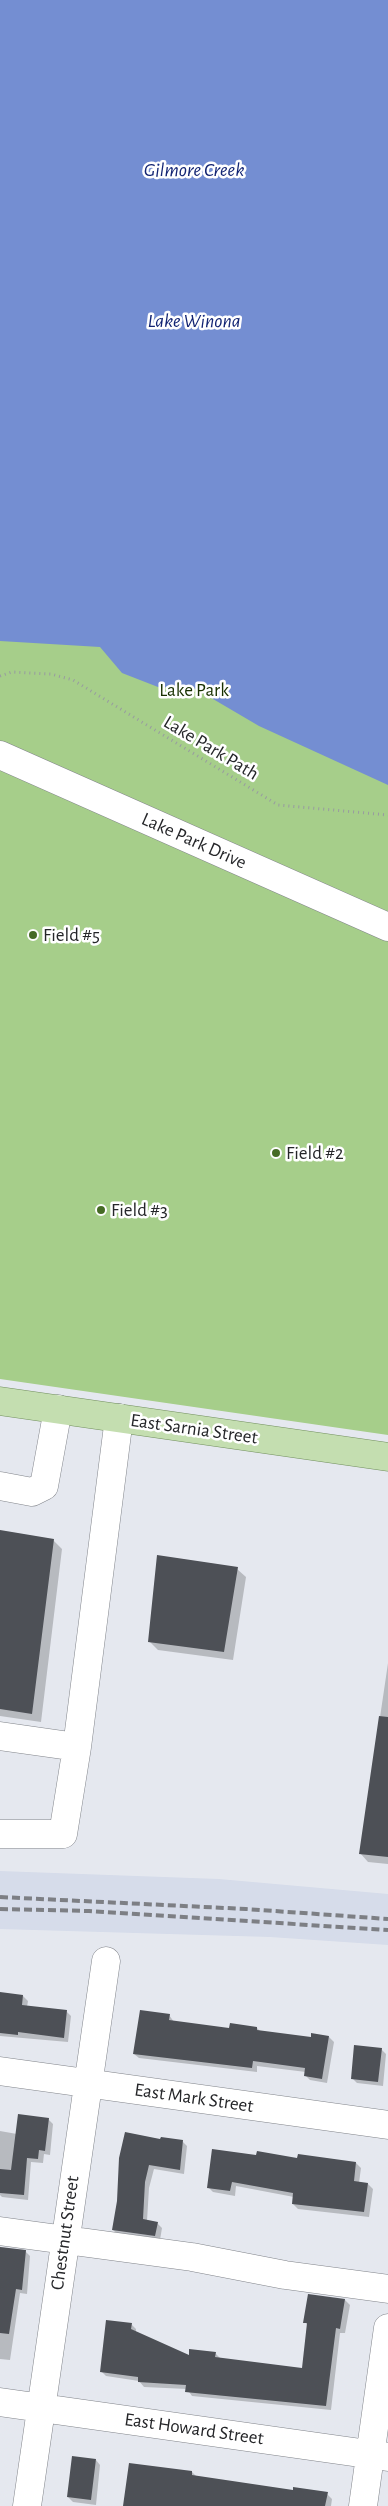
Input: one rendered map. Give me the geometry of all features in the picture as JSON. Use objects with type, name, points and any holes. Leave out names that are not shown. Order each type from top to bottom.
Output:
[{"type":"main road","name":"East Sarnia Street","points":[[0,1401],[388,1457]]},
{"type":"street","name":"Lake Park Drive","points":[[0,755],[388,927]]},
{"type":"street","points":[[0,1486],[32,1492],[44,1486],[58,1409]]},
{"type":"street","points":[[0,1834],[63,1834],[77,1747],[119,1418]]},
{"type":"street","points":[[0,1736],[77,1747]]},
{"type":"street","name":"Chestnut Street","points":[[27,2506],[64,2240],[106,1961]]},
{"type":"street","name":"East Mark Street","points":[[0,2071],[388,2125]]},
{"type":"street","points":[[0,2230],[192,2257],[286,2275],[388,2290]]},
{"type":"street","points":[[362,2506],[379,2455],[388,2328]]},
{"type":"street","name":"East Howard Street","points":[[0,2402],[379,2455]]},
{"type":"path","name":"Lake Park Path","points":[[0,676],[12,672],[50,674],[73,680],[278,804],[388,816]]},
{"type":"shaded area","points":[[0,1871],[219,1879],[388,1894],[388,1945],[270,1937],[0,1929]]},
{"type":"green space","name":"Lake Park","points":[[0,0],[388,0],[388,1435],[0,1379]]},
{"type":"water","name":"Lake Winona","points":[[0,0],[388,0],[388,785],[259,726],[196,689],[158,687],[122,673],[100,647],[0,641]]},
{"type":"building","points":[[0,1530],[54,1539],[32,1714],[0,1709]]},
{"type":"building","points":[[157,1555],[238,1567],[224,1652],[148,1642]]},
{"type":"building","points":[[379,1716],[388,1717],[388,1857],[359,1854]]},
{"type":"building","points":[[0,1992],[23,1995],[22,2005],[67,2010],[64,2038],[18,2032],[18,2035],[0,2033]]},
{"type":"building","points":[[140,2010],[170,2014],[169,2020],[229,2028],[230,2023],[257,2027],[257,2030],[311,2037],[311,2033],[329,2036],[322,2079],[304,2076],[305,2068],[253,2061],[252,2068],[133,2054]]},
{"type":"building","points":[[354,2045],[382,2048],[378,2082],[351,2079]]},
{"type":"building","points":[[18,2114],[49,2118],[45,2151],[39,2150],[38,2159],[27,2158],[24,2195],[0,2193],[0,2169],[11,2170]]},
{"type":"building","points":[[125,2132],[160,2139],[161,2137],[183,2140],[180,2170],[149,2165],[145,2182],[143,2219],[158,2222],[155,2236],[112,2230],[117,2201],[119,2158]]},
{"type":"building","points":[[212,2149],[256,2155],[257,2151],[297,2158],[298,2154],[356,2162],[354,2181],[368,2183],[364,2212],[292,2204],[293,2193],[232,2182],[230,2191],[207,2188]]},
{"type":"building","points":[[0,2247],[26,2250],[22,2290],[16,2289],[9,2334],[0,2333]]},
{"type":"building","points":[[308,2294],[345,2299],[340,2329],[336,2328],[326,2406],[185,2392],[186,2385],[138,2382],[138,2377],[100,2372],[106,2320],[132,2323],[131,2329],[189,2355],[189,2349],[216,2352],[215,2357],[302,2368],[307,2323],[303,2323]]},
{"type":"building","points":[[72,2456],[96,2459],[91,2500],[67,2497]]},
{"type":"building","points":[[129,2463],[192,2471],[192,2475],[293,2490],[293,2487],[328,2492],[325,2506],[123,2506]]},
{"type":"railway","points":[[0,1897],[246,1909],[388,1919]]},
{"type":"railway","points":[[0,1909],[89,1911],[388,1930]]},
{"type":"place","name":"Field #5","points":[[33,935]]},
{"type":"place","name":"Field #2","points":[[276,1153]]},
{"type":"place","name":"Field #3","points":[[101,1210]]},
{"type":"water label","name":"Gilmore Creek","points":[[194,170]]}]
